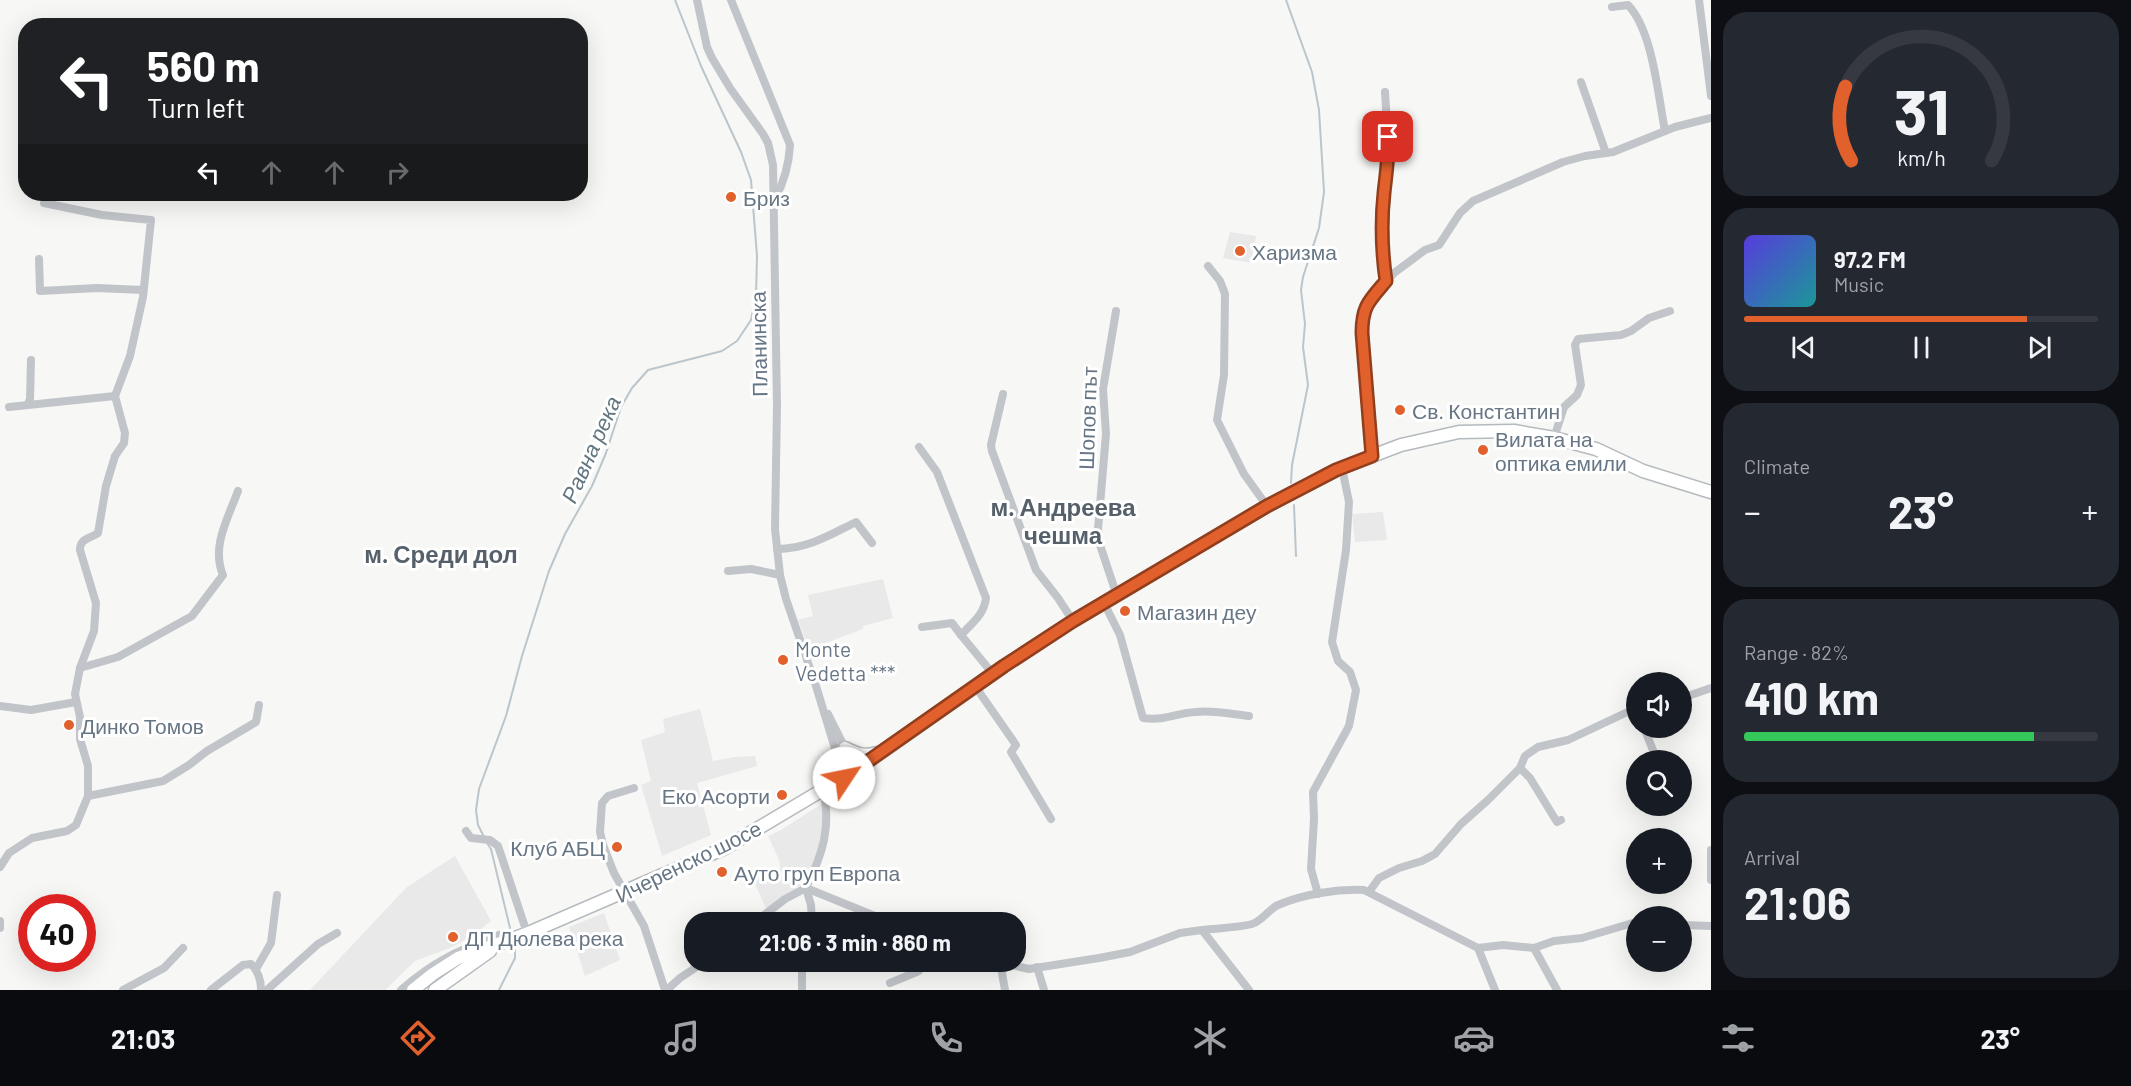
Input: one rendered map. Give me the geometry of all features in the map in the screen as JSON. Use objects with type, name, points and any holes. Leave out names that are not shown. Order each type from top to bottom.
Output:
[{"type":"street","name":"Планинска","points":[[697,0],[712,58],[768,142],[773,165],[777,549],[786,599],[821,700]]},
{"type":"street","points":[[731,0],[790,145],[790,159],[783,184],[775,199]]},
{"type":"street","points":[[1699,0],[1711,96]]},
{"type":"street","points":[[1612,7],[1628,5],[1634,11],[1647,41],[1665,131]]},
{"type":"street","points":[[1581,82],[1606,153]]},
{"type":"street","points":[[1385,92],[1389,154],[1384,194],[1386,281]]},
{"type":"street","points":[[1372,456],[1362,315],[1368,303],[1394,273],[1425,250],[1439,244],[1460,213],[1473,201],[1563,162],[1633,145],[1675,127],[1711,118]]},
{"type":"street","points":[[0,867],[9,853],[32,838],[67,831],[76,825],[88,796],[88,765],[80,739],[80,717],[75,694],[80,668],[94,631],[96,603],[80,544],[83,540],[98,533],[106,486],[115,456],[124,443],[125,433],[114,396],[130,356],[144,290],[151,220],[102,215],[44,203]]},
{"type":"street","points":[[39,259],[40,291],[97,288],[144,290]]},
{"type":"street","points":[[1208,266],[1220,281],[1225,294],[1224,375],[1217,420],[1244,474],[1267,506]]},
{"type":"street","name":"Шопов път","points":[[1116,311],[1102,389],[1106,434],[1098,529],[1099,543],[1116,596]]},
{"type":"street","points":[[1554,438],[1563,407],[1577,394],[1581,385],[1575,345],[1578,339],[1621,335],[1649,318],[1670,311]]},
{"type":"street","points":[[28,404],[31,360]]},
{"type":"street","points":[[1003,394],[991,445],[992,451],[1036,570],[1073,621]]},
{"type":"street","points":[[9,407],[114,396]]},
{"type":"street","name":"Ичеренско шосе","points":[[413,990],[458,958],[500,939],[527,934],[725,848],[844,778],[975,686],[1073,621],[1267,506],[1342,468],[1372,456],[1401,445],[1459,432],[1514,431],[1596,449],[1643,471],[1711,492]]},
{"type":"street","points":[[919,447],[938,472],[986,598],[985,608],[961,635]]},
{"type":"street","points":[[1318,894],[1311,869],[1314,792],[1349,726],[1356,690],[1350,672],[1338,661],[1332,642],[1347,540],[1349,502],[1342,468]]},
{"type":"street","points":[[80,668],[118,657],[192,616],[223,575],[218,562],[222,530],[238,491]]},
{"type":"street","points":[[777,549],[795,549],[821,541],[856,522],[872,543]]},
{"type":"street","points":[[728,571],[751,569],[780,575]]},
{"type":"street","points":[[1104,603],[1120,635],[1143,718],[1159,720],[1193,712],[1213,711],[1249,716]]},
{"type":"street","points":[[922,627],[952,624],[993,674]]},
{"type":"street","points":[[975,686],[1016,745],[1011,752],[1051,819]]},
{"type":"street","points":[[1692,695],[1711,688]]},
{"type":"street","points":[[821,700],[856,770]]},
{"type":"street","points":[[821,700],[844,778]]},
{"type":"street","points":[[0,706],[31,710],[76,702]]},
{"type":"street","points":[[88,796],[163,780],[256,722],[259,705]]},
{"type":"street","points":[[1369,892],[1379,878],[1435,854],[1461,824],[1520,768],[1525,756],[1538,747],[1568,740],[1626,714]]},
{"type":"street","points":[[845,748],[868,756],[881,752]]},
{"type":"street","points":[[1520,768],[1530,778],[1557,822],[1561,820]]},
{"type":"street","points":[[634,788],[608,796],[602,803],[600,816],[603,845],[614,873],[644,926],[666,990],[689,972]]},
{"type":"street","points":[[768,912],[785,899],[806,888],[823,851],[827,807],[823,790]]},
{"type":"street","points":[[466,831],[471,838],[490,840],[498,846],[527,934]]},
{"type":"street","points":[[1711,850],[1711,880]]},
{"type":"street","points":[[806,888],[865,912]]},
{"type":"street","points":[[806,888],[811,912]]},
{"type":"street","points":[[1026,968],[1130,952],[1180,933],[1254,924],[1276,906],[1318,894],[1348,889],[1369,892],[1478,948],[1503,945],[1534,948],[1554,941],[1582,938],[1626,925]]},
{"type":"street","points":[[256,969],[271,943],[277,895]]},
{"type":"street","points":[[0,921],[0,928]]},
{"type":"street","points":[[1692,925],[1711,926]]},
{"type":"street","points":[[1202,930],[1249,990]]},
{"type":"street","points":[[267,990],[310,951],[337,933]]},
{"type":"street","points":[[433,974],[438,990],[500,939]]},
{"type":"street","points":[[401,990],[431,965],[459,950],[500,939]]},
{"type":"street","points":[[123,990],[164,968],[183,948]]},
{"type":"street","points":[[1478,948],[1495,990]]},
{"type":"street","points":[[1534,948],[1557,990]]},
{"type":"street","points":[[211,990],[243,965],[251,964],[256,969],[261,982],[261,990]]},
{"type":"street","points":[[1037,968],[1044,990]]},
{"type":"street","points":[[802,972],[802,990]]},
{"type":"street","points":[[890,983],[917,972]]},
{"type":"street","points":[[1001,972],[1005,990]]},
{"type":"shaded area","points":[[1230,232],[1256,236],[1251,263],[1223,258]]},
{"type":"shaded area","points":[[1383,512],[1387,540],[1355,542],[1352,514]]},
{"type":"shaded area","points":[[883,579],[893,618],[863,626],[863,629],[823,644],[827,656],[813,661],[798,620],[813,616],[808,595]]},
{"type":"shaded area","points":[[700,709],[713,761],[755,756],[757,766],[697,783],[711,835],[662,856],[641,785],[651,781],[641,740],[665,732],[663,719]]},
{"type":"shaded area","points":[[823,803],[823,836],[816,860],[803,885],[766,908],[752,878],[780,869],[780,862],[768,836]]},
{"type":"shaded area","points":[[455,856],[491,921],[469,938],[450,948],[415,961],[385,990],[310,990],[407,887]]},
{"type":"shaded area","points":[[604,913],[620,960],[585,976],[569,927]]},
{"type":"waterway","name":"Равна река","points":[[484,837],[478,825],[476,810],[479,789],[506,716],[549,571],[565,534],[592,486],[621,407],[632,388],[648,370],[722,351],[737,341],[751,320],[756,296],[757,256],[751,180],[675,0]]},
{"type":"waterway","points":[[1286,0],[1312,72],[1319,110],[1324,192],[1319,228],[1301,290],[1305,324],[1303,347],[1308,385],[1292,465],[1291,483]]},
{"type":"waterway","points":[[1294,505],[1296,556]]},
{"type":"waterway","name":"Равна река","points":[[487,843],[491,849],[510,928]]},
{"type":"waterway","name":"Равна река","points":[[499,990],[515,958],[515,944]]},
{"type":"place","name":"Бриз","points":[[731,197]]},
{"type":"place","name":"Харизма","points":[[1240,251]]},
{"type":"place","name":"Св. Константин","points":[[1400,410]]},
{"type":"place","name":"Вилата на оптика емили","points":[[1483,450]]},
{"type":"place","name":"Магазин деу","points":[[1125,611]]},
{"type":"place","name":"Monte Vedetta ***","points":[[783,660]]},
{"type":"place","name":"Динко Томов","points":[[69,725]]},
{"type":"place","name":"Еко Асорти","points":[[782,795]]},
{"type":"place","name":"Клуб АБЦ","points":[[617,847]]},
{"type":"place","name":"Ауто груп Европа","points":[[722,872]]},
{"type":"place","name":"ДП Дюлева река","points":[[453,937]]},
{"type":"district","name":"м. Андреева чешма","points":[[1063,520]]},
{"type":"district","name":"м. Среди дол","points":[[441,553]]},
{"type":"route","points":[[844,778],[1004,666],[1073,621],[1267,506],[1336,470],[1372,456],[1362,315],[1368,303],[1386,281],[1384,194],[1389,154],[1388,137]]}]
